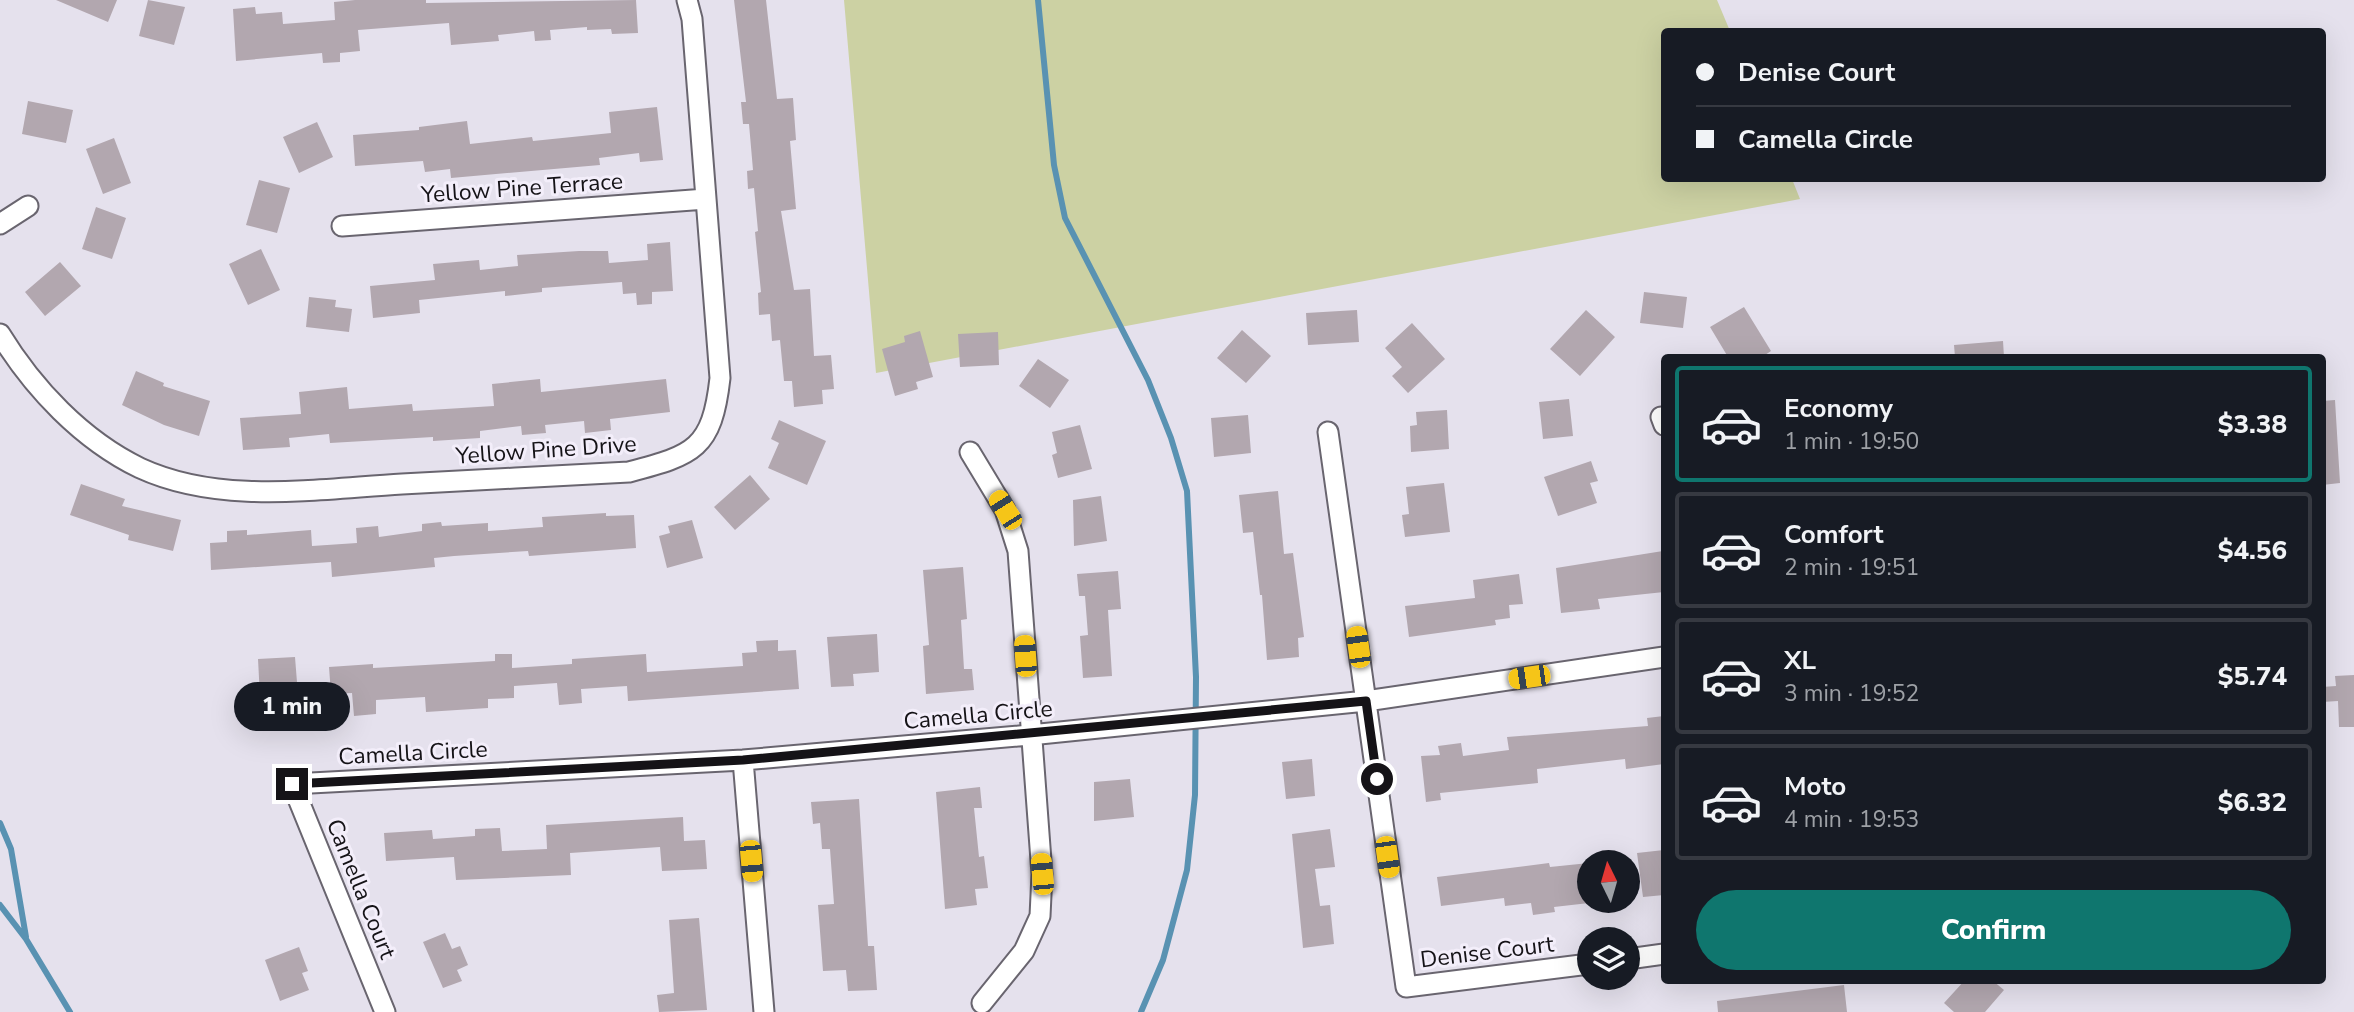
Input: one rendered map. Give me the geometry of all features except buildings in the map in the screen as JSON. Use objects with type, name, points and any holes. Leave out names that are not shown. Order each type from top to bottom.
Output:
[{"type":"street","name":"Yellow Pine Drive","points":[[0,334],[56,407],[91,436],[140,468],[192,485],[268,492],[629,472],[677,460],[701,440],[716,416],[720,379],[692,19],[687,0]]},
{"type":"street","name":"Yellow Pine Terrace","points":[[342,226],[706,199]]},
{"type":"street","points":[[0,224],[28,206]]},
{"type":"street","name":"Denise Court","points":[[1328,432],[1406,987],[1577,966]]},
{"type":"street","points":[[970,452],[1005,510],[1018,551],[1042,874],[1040,916],[1024,951],[982,1003]]},
{"type":"street","name":"Camella Circle","points":[[292,784],[743,760],[1030,735],[1366,701],[1661,657]]},
{"type":"street","points":[[743,760],[764,1012]]},
{"type":"street","name":"Camella Court","points":[[292,784],[385,1012]]},
{"type":"street","points":[[1640,957],[1661,954]]},
{"type":"green space","points":[[844,0],[1717,0],[1729,28],[1661,28],[1661,182],[1793,182],[1800,199],[876,373]]},
{"type":"waterway","points":[[1038,0],[1054,165],[1065,218],[1148,380],[1171,438],[1187,491],[1196,677],[1195,795],[1187,870],[1163,960],[1141,1012]]},
{"type":"waterway","points":[[0,823],[11,849],[26,937]]},
{"type":"waterway","points":[[0,905],[26,939],[70,1012]]},
{"type":"route","points":[[292,784],[743,760],[1030,735],[1366,701],[1377,779]]}]
